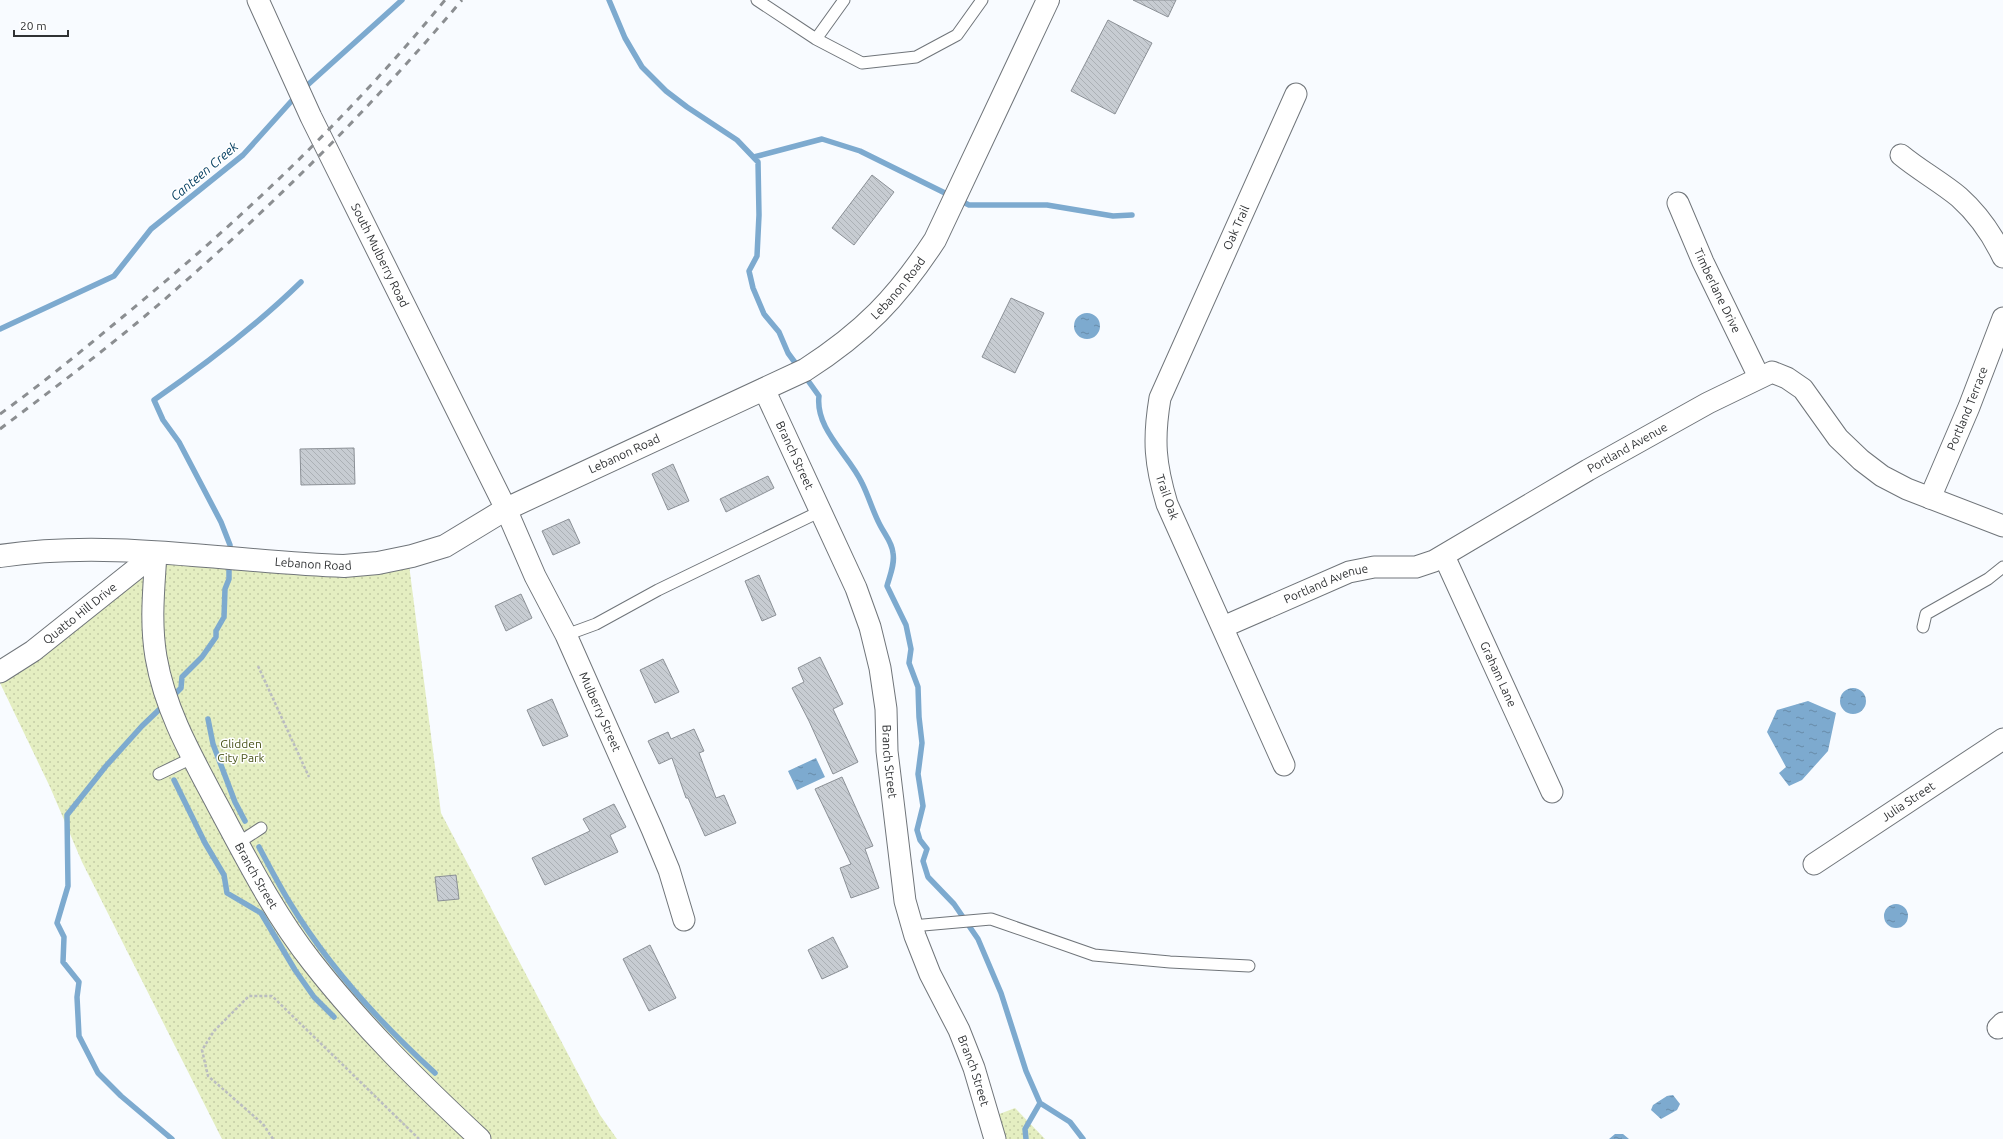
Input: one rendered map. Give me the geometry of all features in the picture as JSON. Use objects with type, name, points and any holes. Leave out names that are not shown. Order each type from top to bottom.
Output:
[{"type":"street","name":"South Mulberry Road","points":[[258,0],[311,117],[506,509]]},
{"type":"street","name":"Lebanon Road","points":[[0,556],[46,550],[97,549],[344,566],[378,563],[412,556],[445,546],[506,509],[805,370],[858,333],[890,302],[914,271],[935,240],[1048,0]]},
{"type":"street","name":"Oak Trail","points":[[1177,361],[1296,94]]},
{"type":"street","points":[[1901,155],[1918,170],[1963,202],[1978,217],[1995,240],[2003,257]]},
{"type":"street","name":"Timberlane Drive","points":[[1678,203],[1703,262],[1759,377]]},
{"type":"street","name":"Portland Terrace","points":[[1930,498],[1969,407],[2003,318]]},
{"type":"street","name":"Trail Oak","points":[[1177,361],[1160,398],[1155,448],[1158,473],[1167,504],[1223,627]]},
{"type":"street","name":"Portland Avenue","points":[[1223,627],[1349,572],[1374,567],[1416,567],[1444,556],[1588,470],[1708,403],[1772,372],[1787,378],[1803,389],[1838,438],[1861,460],[1882,476],[1907,490],[2003,526]]},
{"type":"street","name":"Branch Street","points":[[764,390],[856,588],[870,627],[880,668],[886,709],[887,751],[905,901],[912,926],[930,974],[959,1030],[974,1068],[995,1139]]},
{"type":"street","name":"Mulberry Street","points":[[506,509],[535,576],[566,635],[652,829],[669,870],[684,920]]},
{"type":"street","name":"Branch Street","points":[[156,553],[152,623],[156,658],[166,698],[183,741],[238,843],[278,913],[312,962],[374,1034],[434,1096],[480,1139]]},
{"type":"street","name":"Quatto Hill Drive","points":[[0,672],[33,651],[156,553]]},
{"type":"street","name":"Graham Lane","points":[[1444,556],[1552,792]]},
{"type":"street","points":[[1223,627],[1284,765]]},
{"type":"street","name":"Julia Street","points":[[1814,864],[2003,739]]},
{"type":"lane","points":[[757,0],[816,39],[862,63],[916,57],[957,35],[982,0]]},
{"type":"lane","points":[[816,39],[844,0]]},
{"type":"lane","points":[[566,635],[596,624],[658,590],[821,511]]},
{"type":"lane","points":[[1923,627],[1926,614],[1988,579],[2003,566]]},
{"type":"lane","points":[[159,774],[192,758]]},
{"type":"lane","points":[[238,843],[261,828]]},
{"type":"lane","points":[[912,926],[991,919],[1094,954],[1170,962],[1249,966]]},
{"type":"path","points":[[258,666],[309,777]]},
{"type":"path","points":[[273,1139],[263,1124],[208,1076],[202,1050],[214,1031],[249,996],[272,996],[419,1139]]},
{"type":"green space","name":"Glidden City Park","points":[[156,553],[408,557],[441,813],[600,1115],[617,1139],[222,1139],[82,862],[50,787],[0,683],[0,671]]},
{"type":"green space","points":[[1015,1108],[1045,1139],[995,1139],[989,1118]]},
{"type":"water","points":[[1087,313],[1096,317],[1100,326],[1096,335],[1087,339],[1078,335],[1074,326],[1078,317]]},
{"type":"water","points":[[1853,688],[1862,692],[1866,701],[1862,710],[1853,714],[1844,710],[1840,701],[1844,692]]},
{"type":"water","points":[[1808,701],[1836,713],[1828,751],[1802,780],[1789,786],[1779,773],[1786,767],[1767,732],[1777,710]]},
{"type":"water","points":[[816,758],[825,777],[797,790],[788,771]]},
{"type":"water","points":[[1896,904],[1905,907],[1908,916],[1905,925],[1896,928],[1887,925],[1884,916],[1887,907]]},
{"type":"water","points":[[1673,1095],[1680,1104],[1677,1110],[1661,1119],[1651,1110],[1653,1105],[1667,1096]]},
{"type":"water","points":[[1615,1134],[1623,1134],[1629,1139],[1609,1139]]},
{"type":"building","points":[[1133,0],[1176,0],[1168,17]]},
{"type":"building","points":[[1108,20],[1152,43],[1115,114],[1071,91]]},
{"type":"building","points":[[872,175],[894,192],[854,245],[832,228]]},
{"type":"building","points":[[1011,298],[1044,313],[1015,373],[982,357]]},
{"type":"building","points":[[354,448],[355,484],[301,485],[300,449]]},
{"type":"building","points":[[673,464],[689,501],[668,510],[652,474]]},
{"type":"building","points":[[768,476],[774,488],[726,512],[720,499]]},
{"type":"building","points":[[569,519],[580,543],[553,555],[542,531]]},
{"type":"building","points":[[759,575],[776,615],[762,621],[745,581]]},
{"type":"building","points":[[521,594],[532,618],[506,631],[495,606]]},
{"type":"building","points":[[820,657],[843,704],[833,709],[858,762],[833,774],[792,688],[804,682],[798,668]]},
{"type":"building","points":[[663,659],[679,692],[655,703],[640,670]]},
{"type":"building","points":[[552,699],[568,736],[543,746],[527,710]]},
{"type":"building","points":[[694,729],[704,751],[699,753],[716,798],[724,795],[736,823],[705,836],[688,798],[686,798],[672,758],[659,764],[648,741],[668,732],[671,739]]},
{"type":"building","points":[[842,777],[873,846],[865,849],[879,888],[851,898],[840,868],[851,864],[815,789]]},
{"type":"building","points":[[614,804],[626,827],[610,835],[618,852],[545,885],[532,858],[590,831],[583,819]]},
{"type":"building","points":[[456,875],[459,899],[438,901],[435,877]]},
{"type":"building","points":[[833,937],[848,967],[822,979],[808,950]]},
{"type":"building","points":[[650,945],[676,998],[649,1011],[623,959]]},
{"type":"waterway","name":"Canteen Creek","points":[[302,90],[402,0]]},
{"type":"waterway","points":[[609,0],[625,38],[642,67],[666,91],[687,107],[737,140],[758,162],[759,215],[757,256],[749,271],[753,288],[764,314],[779,332],[788,353],[799,368]]},
{"type":"waterway","name":"Canteen Creek","points":[[0,329],[114,276],[151,229],[243,155],[296,96]]},
{"type":"waterway","points":[[754,157],[822,139],[860,151],[951,196]]},
{"type":"waterway","points":[[959,200],[969,205],[1047,205],[1113,216],[1132,215]]},
{"type":"waterway","points":[[230,554],[230,545],[221,522],[179,442],[163,420],[154,400],[193,373],[230,344],[301,282]]},
{"type":"waterway","points":[[804,375],[819,396],[819,408],[827,431],[862,483],[892,549],[893,565],[887,586],[906,625],[911,649],[909,663],[918,687],[922,743],[918,774],[923,806],[917,830],[920,840],[927,849],[923,861],[928,877],[954,904],[978,939],[1001,993],[1026,1071],[1040,1103],[1070,1122],[1083,1139]]},
{"type":"waterway","points":[[171,698],[181,688],[182,677],[202,657],[216,637],[216,631],[224,617],[225,589],[229,579],[229,563]]},
{"type":"waterway","points":[[164,705],[142,726],[106,766],[67,815],[68,886],[57,923],[64,937],[63,962],[79,982],[77,997],[79,1036],[98,1073],[121,1096],[172,1139]]},
{"type":"waterway","points":[[208,719],[213,744],[235,802],[245,821]]},
{"type":"waterway","points":[[174,780],[205,843],[224,875],[227,893],[261,913],[295,970],[314,997],[334,1017]]},
{"type":"waterway","points":[[259,847],[290,903],[321,950],[375,1014],[435,1073]]},
{"type":"waterway","points":[[1026,1139],[1025,1129],[1040,1103]]},
{"type":"railway","points":[[0,414],[48,378],[125,315],[211,242],[252,204],[333,126],[409,43],[445,0]]},
{"type":"railway","points":[[0,429],[137,323],[219,252],[292,183],[362,112],[462,0]]}]
